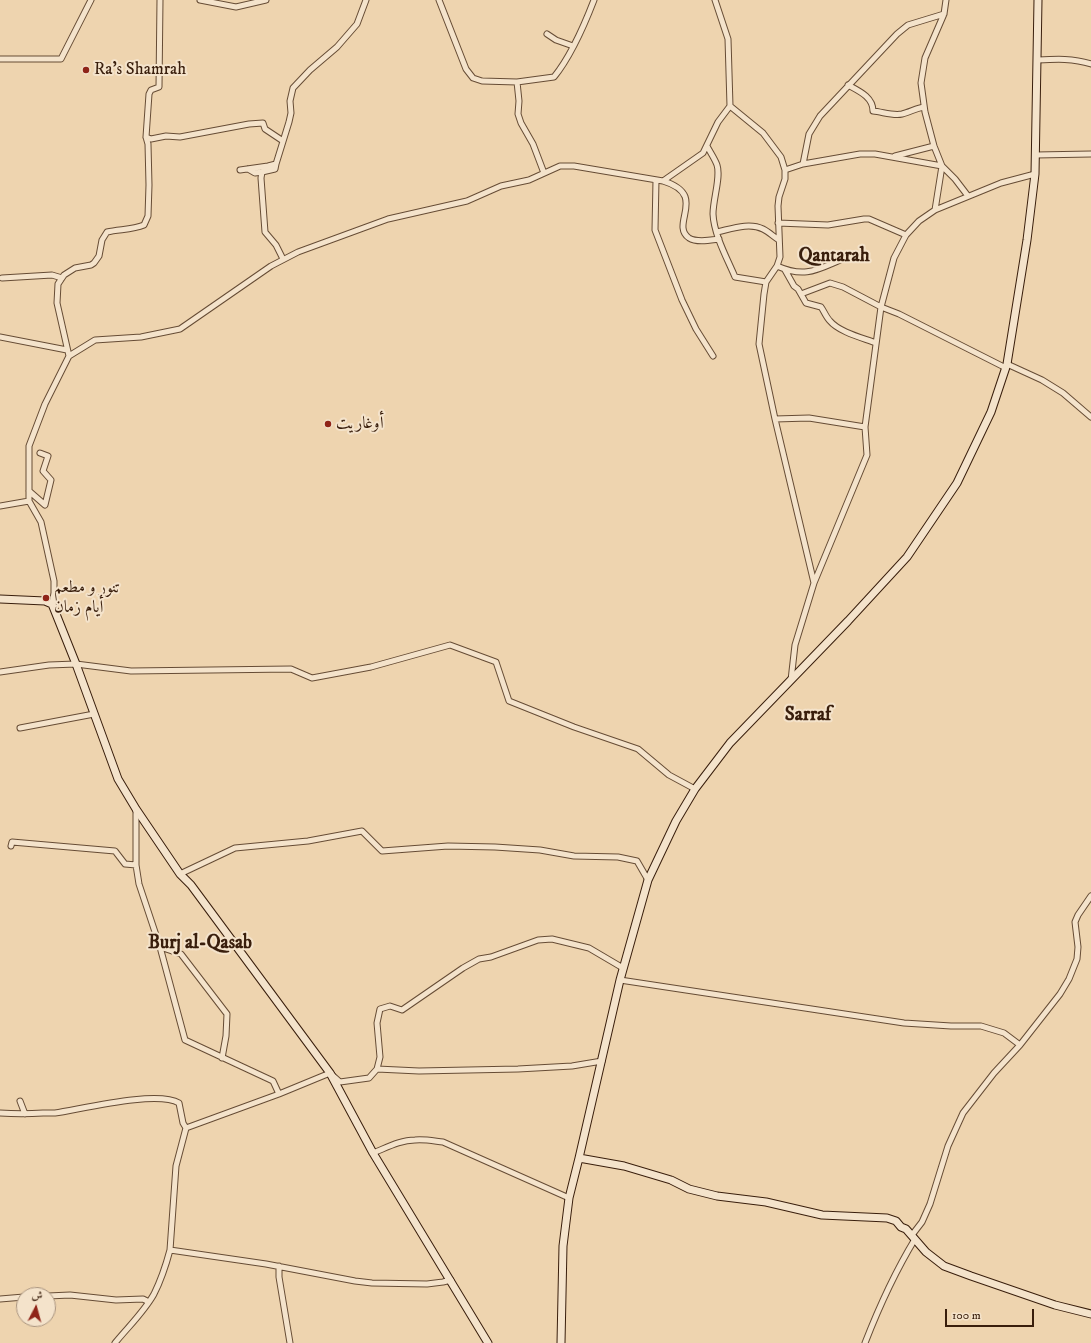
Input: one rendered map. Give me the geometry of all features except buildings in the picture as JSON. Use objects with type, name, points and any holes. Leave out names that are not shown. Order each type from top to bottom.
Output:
[{"type":"main road","points":[[561,1343],[563,1246],[569,1198],[620,980],[648,880],[676,821],[695,789],[730,743],[791,681],[907,557],[956,483],[991,412],[1006,366],[1027,240],[1035,174],[1038,0]]},
{"type":"main road","points":[[0,599],[44,601],[52,604],[76,664],[117,777],[180,874],[191,886],[330,1073],[373,1153],[488,1343]]},
{"type":"main road","points":[[579,1158],[624,1166],[671,1180],[689,1189],[716,1196],[766,1202],[822,1215],[887,1218],[896,1221],[914,1237],[932,1258],[944,1266],[1055,1304],[1091,1314]]},
{"type":"street","points":[[0,59],[61,59],[91,0]]},
{"type":"street","points":[[69,356],[57,303],[58,284],[64,275],[75,268],[94,263],[99,256],[102,240],[106,232],[135,229],[144,225],[148,216],[148,144],[146,137],[149,94],[151,90],[159,87],[160,0]]},
{"type":"street","points":[[200,0],[236,7],[266,0]]},
{"type":"street","points":[[248,169],[255,173],[275,169],[291,113],[290,101],[293,88],[310,70],[337,47],[357,24],[366,0]]},
{"type":"street","points":[[439,0],[466,70],[473,78],[482,81],[517,82],[554,77],[562,67],[573,46],[594,0]]},
{"type":"street","points":[[663,181],[703,153],[718,122],[730,106],[728,40],[715,0]]},
{"type":"street","points":[[946,0],[944,14],[925,58],[921,83],[924,107],[934,146],[942,166],[968,196]]},
{"type":"street","points":[[803,164],[809,134],[820,116],[848,85],[897,34],[908,25],[944,14]]},
{"type":"street","points":[[547,34],[556,40],[573,46]]},
{"type":"street","points":[[1037,60],[1067,58],[1080,60],[1091,64]]},
{"type":"street","points":[[517,82],[518,114],[521,123],[533,144],[544,173]]},
{"type":"street","points":[[848,85],[861,92],[869,99],[874,108],[873,111],[891,115],[902,114],[916,108],[924,107]]},
{"type":"street","points":[[730,106],[763,133],[781,157],[785,170],[785,179],[778,197],[780,258],[777,266],[766,282],[759,344],[775,419],[814,583]]},
{"type":"street","points":[[146,137],[151,139],[166,136],[180,137],[249,124],[264,123],[265,129],[283,140]]},
{"type":"street","points":[[707,146],[717,165],[719,174],[713,214],[717,232],[735,277],[766,282]]},
{"type":"street","points":[[892,157],[934,146]]},
{"type":"street","points":[[785,170],[803,164],[860,154],[875,154],[942,166]]},
{"type":"street","points":[[1036,155],[1091,154]]},
{"type":"street","points":[[240,170],[276,164]]},
{"type":"street","points":[[52,604],[54,581],[41,522],[29,501],[29,446],[44,404],[69,356],[95,340],[141,337],[180,329],[271,266],[298,252],[388,220],[468,201],[501,186],[529,180],[560,166],[574,166],[674,184],[682,189],[686,195],[684,225],[685,233],[689,238],[696,240],[720,239]]},
{"type":"street","points":[[935,210],[942,166]]},
{"type":"street","points":[[262,172],[261,178],[265,232],[276,245],[283,259]]},
{"type":"street","points":[[791,681],[795,645],[814,583],[866,455],[865,427],[881,307],[894,258],[906,236],[920,221],[935,210],[1001,183],[1035,174]]},
{"type":"street","points":[[656,180],[654,230],[682,300],[696,329],[713,356]]},
{"type":"street","points":[[778,223],[828,225],[869,219],[906,236]]},
{"type":"street","points":[[717,232],[746,226],[754,226],[763,229],[779,240]]},
{"type":"street","points":[[777,266],[785,270],[798,273],[807,272],[817,270],[845,258]]},
{"type":"street","points":[[785,270],[806,303],[821,307],[830,322],[844,330],[876,343]]},
{"type":"street","points":[[2,278],[52,275],[62,278]]},
{"type":"street","points":[[801,294],[830,283],[843,287],[881,307],[899,314],[1006,366],[1042,380],[1063,393],[1091,417]]},
{"type":"street","points":[[0,337],[67,350]]},
{"type":"street","points":[[775,419],[810,418],[865,427]]},
{"type":"street","points":[[29,491],[44,505],[51,480],[43,471],[48,456],[40,453]]},
{"type":"street","points":[[0,506],[29,501]]},
{"type":"street","points":[[0,672],[48,665],[76,664],[131,671],[291,668],[312,678],[371,667],[450,645],[496,662],[509,701],[574,727],[638,749],[668,774],[695,789]]},
{"type":"street","points":[[20,728],[94,714]]},
{"type":"street","points":[[136,808],[136,865],[139,884],[160,947],[185,1040],[273,1081],[279,1094]]},
{"type":"street","points":[[180,874],[235,848],[308,841],[362,831],[382,851],[448,846],[496,847],[540,850],[574,856],[618,857],[637,861],[648,880]]},
{"type":"street","points":[[11,846],[12,842],[115,851],[125,864],[136,865]]},
{"type":"street","points":[[865,1343],[887,1289],[930,1204],[948,1146],[963,1113],[994,1073],[1020,1045],[1060,994],[1069,979],[1077,959],[1078,947],[1075,922],[1091,896]]},
{"type":"street","points":[[186,1128],[279,1094],[330,1073],[340,1082],[369,1078],[377,1069],[380,1057],[377,1023],[380,1009],[390,1006],[402,1010],[463,968],[479,959],[491,958],[538,940],[552,939],[589,948],[623,968]]},
{"type":"street","points":[[160,947],[181,954],[227,1014],[226,1036],[222,1058]]},
{"type":"street","points":[[620,980],[904,1023],[981,1026],[1004,1033],[1020,1045]]},
{"type":"street","points":[[377,1069],[419,1071],[518,1069],[572,1066],[602,1061]]},
{"type":"street","points":[[0,1113],[52,1113],[156,1098],[174,1100],[179,1103],[182,1123],[186,1128]]},
{"type":"street","points":[[20,1100],[25,1114]]},
{"type":"street","points":[[115,1343],[149,1302],[160,1282],[170,1250],[176,1166],[186,1128]]},
{"type":"street","points":[[373,1153],[399,1143],[413,1140],[443,1142],[569,1198]]},
{"type":"street","points":[[170,1250],[279,1266],[372,1283],[427,1284],[451,1280]]},
{"type":"street","points":[[279,1266],[279,1277],[290,1343]]},
{"type":"street","points":[[56,1296],[70,1295],[116,1300],[143,1300],[149,1302]]},
{"type":"street","points":[[0,1299],[16,1298]]},
{"type":"place","name":"Ra's Shamrah","points":[[86,70]]},
{"type":"place","name":"أوغاريت","points":[[328,424]]},
{"type":"place","name":"تنور و مطعم أيام زمان","points":[[46,598]]},
{"type":"district","name":"Qantarah","points":[[834,257]]},
{"type":"district","name":"Sarraf","points":[[808,716]]},
{"type":"district","name":"Burj al-Qasab","points":[[200,944]]}]
